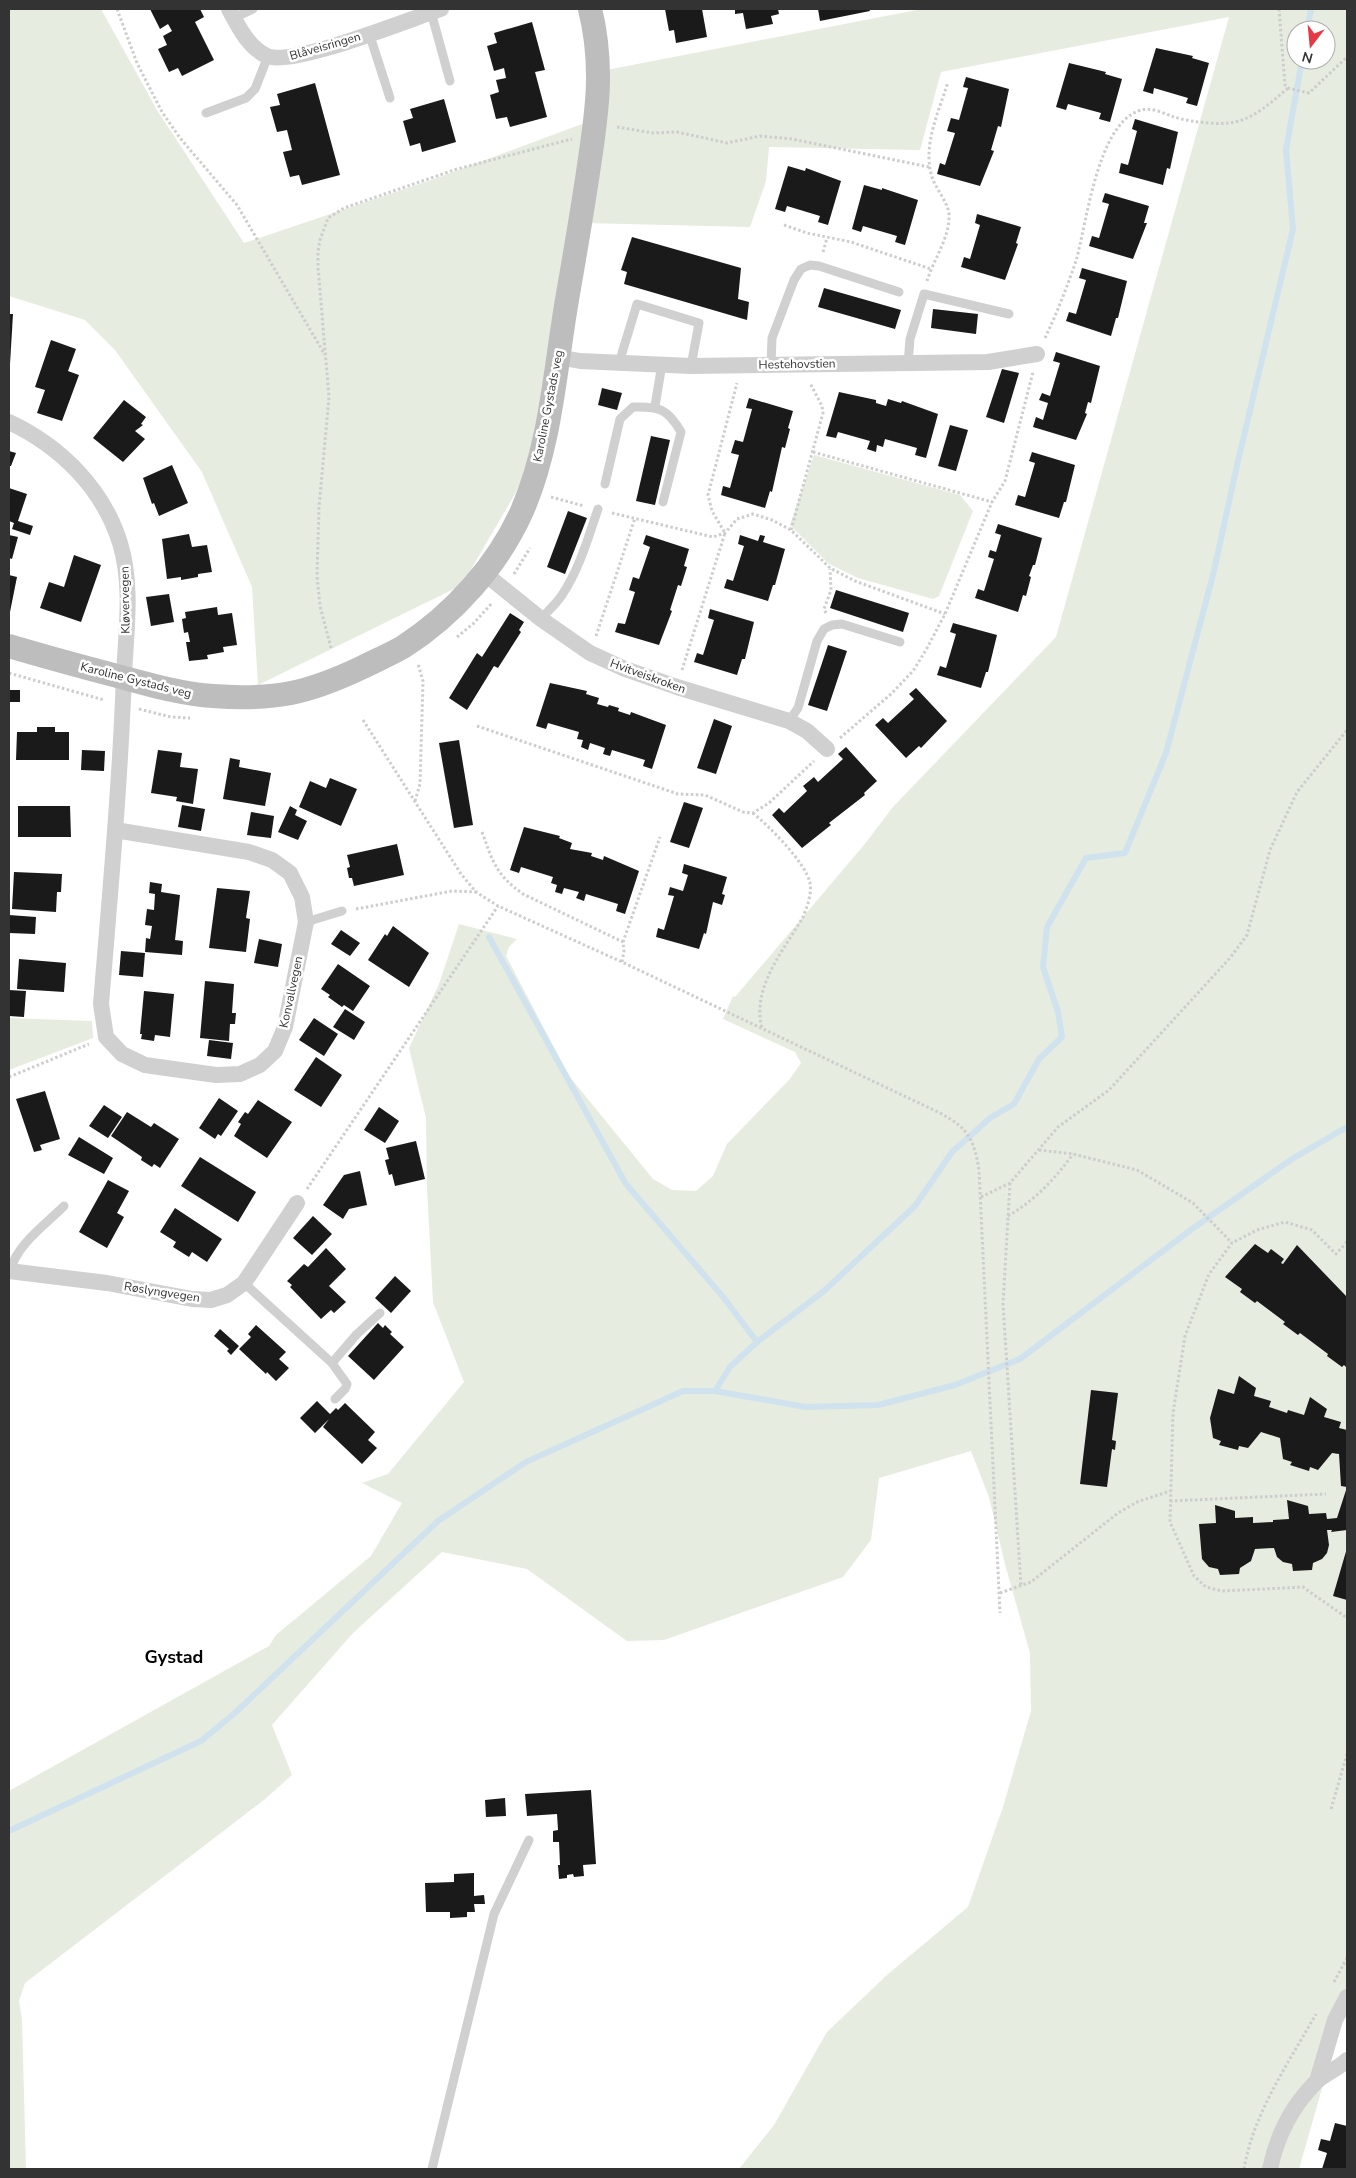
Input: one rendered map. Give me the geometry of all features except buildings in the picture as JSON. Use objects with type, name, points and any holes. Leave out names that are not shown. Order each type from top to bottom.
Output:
[{"type":"street","name":"Karoline Gystads veg","points":[[9,646],[173,691],[210,696],[251,698],[290,693],[318,686],[347,674],[402,648],[449,612],[484,573],[522,511],[545,435],[558,357],[605,134],[599,68],[590,9]]},
{"type":"street","name":"Blåveisringen","points":[[268,56],[285,58],[369,34],[436,10]]},
{"type":"street","points":[[231,13],[250,41],[268,56]]},
{"type":"street","name":"Hestehovstien","points":[[558,357],[619,363],[691,366],[988,362],[1037,354]]},
{"type":"street","name":"Kløvervegen","points":[[9,422],[30,431],[55,450],[89,481],[112,522],[126,567],[127,599],[124,678]]},
{"type":"street","name":"Hvitveiskroken","points":[[484,573],[541,619],[590,653],[625,669],[676,687],[789,722],[807,731],[827,749]]},
{"type":"street","points":[[106,1037],[102,1004],[124,706],[124,678]]},
{"type":"street","name":"Konvallvegen","points":[[106,1037],[122,1054],[145,1065],[216,1075],[240,1074],[260,1065],[275,1051],[285,1027],[306,922],[302,897],[290,873],[272,860],[249,852],[115,830]]},
{"type":"street","name":"Røslyngvegen","points":[[9,1271],[107,1283],[192,1299],[211,1300],[227,1295],[244,1283],[298,1203]]},
{"type":"street","points":[[1317,2080],[1335,2020],[1347,1997]]},
{"type":"street","points":[[1270,2169],[1280,2132],[1298,2103],[1317,2080],[1339,2068],[1347,2060]]},
{"type":"lane","points":[[231,13],[253,9]]},
{"type":"lane","points":[[436,10],[450,81]]},
{"type":"lane","points":[[369,34],[390,98]]},
{"type":"lane","points":[[206,113],[246,98],[255,89],[268,56]]},
{"type":"lane","points":[[771,365],[772,338],[794,280],[801,269],[810,265],[819,266],[899,292]]},
{"type":"lane","points":[[908,363],[910,339],[924,294],[1009,314]]},
{"type":"lane","points":[[619,363],[637,304],[700,323],[691,366]]},
{"type":"lane","points":[[655,406],[662,364]]},
{"type":"lane","points":[[605,484],[620,419],[633,406],[655,406],[672,417],[681,432],[663,502]]},
{"type":"lane","points":[[541,619],[562,595],[573,575],[587,543],[598,509]]},
{"type":"lane","points":[[789,722],[798,708],[817,640],[824,629],[832,625],[842,624],[900,642]]},
{"type":"lane","points":[[306,922],[342,911]]},
{"type":"lane","points":[[9,1271],[12,1261],[18,1252],[64,1206]]},
{"type":"lane","points":[[244,1283],[332,1363],[347,1384],[345,1389],[335,1399]]},
{"type":"lane","points":[[332,1363],[357,1334],[380,1313]]},
{"type":"lane","points":[[432,2169],[494,1914],[529,1840]]},
{"type":"path","points":[[117,9],[137,63],[162,112],[186,146],[237,205],[326,358]]},
{"type":"path","points":[[1279,9],[1285,85],[1288,88],[1309,93],[1347,57]]},
{"type":"path","points":[[924,294],[931,269],[944,240],[949,215],[929,167],[932,136],[948,82]]},
{"type":"path","points":[[753,813],[769,803],[827,749],[891,694],[913,671],[926,650],[945,614],[992,502],[1005,480],[1024,413],[1037,354],[1058,311],[1076,260],[1103,152],[1125,118],[1138,110],[1151,109],[1185,120],[1210,123],[1241,121],[1263,109],[1288,88]]},
{"type":"path","points":[[617,127],[618,118]]},
{"type":"path","points":[[331,648],[320,606],[317,576],[319,507],[329,397],[318,267],[320,240],[328,218],[344,208],[457,169],[605,134],[617,127],[652,132],[677,132],[727,143],[760,136],[792,139],[929,167]]},
{"type":"path","points":[[784,225],[807,233],[851,242],[931,269]]},
{"type":"path","points":[[791,530],[823,412],[822,406],[797,364]]},
{"type":"path","points":[[725,533],[712,511],[708,495],[737,388],[738,365]]},
{"type":"path","points":[[812,452],[992,502]]},
{"type":"path","points":[[547,505],[553,488]]},
{"type":"path","points":[[550,497],[713,537],[725,533]]},
{"type":"path","points":[[686,654],[725,533],[737,519],[753,514],[772,520],[791,530],[830,568],[855,581],[945,614]]},
{"type":"path","points":[[590,653],[635,518]]},
{"type":"path","points":[[450,642],[474,623],[503,590],[528,553],[531,545]]},
{"type":"path","points":[[830,568],[831,590],[824,609],[832,625]]},
{"type":"path","points":[[409,669],[426,659]]},
{"type":"path","points":[[415,801],[420,784],[423,681],[418,664]]},
{"type":"path","points":[[9,673],[124,706],[171,717],[198,718]]},
{"type":"path","points":[[363,720],[461,874],[476,892],[498,906],[622,962],[956,1122],[967,1133],[976,1151],[980,1196],[1000,1613]]},
{"type":"path","points":[[477,726],[678,794],[705,795],[743,812],[753,813],[771,829],[794,856],[810,882],[807,906],[803,917],[762,988],[760,1014],[762,1029]]},
{"type":"path","points":[[980,1196],[1010,1183],[1058,1127],[1109,1090],[1230,958],[1247,935],[1270,850],[1297,792],[1347,730]]},
{"type":"path","points":[[482,832],[494,866],[511,886],[590,928],[618,938],[623,942]]},
{"type":"path","points":[[622,962],[623,942],[660,837]]},
{"type":"path","points":[[342,911],[452,892],[476,892]]},
{"type":"path","points":[[298,1203],[498,906]]},
{"type":"path","points":[[9,1077],[106,1037]]},
{"type":"path","points":[[1039,1150],[1073,1154],[1137,1170],[1193,1203],[1232,1243]]},
{"type":"path","points":[[1008,1216],[1025,1206],[1061,1171],[1073,1154]]},
{"type":"path","points":[[1010,1183],[1003,1304],[1021,1586]]},
{"type":"path","points":[[1347,1242],[1336,1254],[1312,1230],[1286,1222],[1257,1230],[1232,1243],[1209,1274],[1185,1336],[1173,1413],[1170,1491],[1170,1522],[1194,1576],[1206,1587],[1222,1591],[1303,1587],[1347,1618]]},
{"type":"path","points":[[1000,1593],[1021,1586],[1050,1568],[1118,1513],[1137,1502],[1170,1491]]},
{"type":"path","points":[[1170,1501],[1326,1494]]},
{"type":"path","points":[[1331,1809],[1347,1754]]},
{"type":"path","points":[[1333,1984],[1347,1958]]},
{"type":"path","points":[[1244,2169],[1256,2128],[1269,2097],[1318,2010]]},
{"type":"shaded area","points":[[9,9],[101,9],[157,110],[244,243],[437,178],[593,120],[591,73],[922,9],[1347,9],[1347,2001],[1299,2169],[739,2169],[774,2125],[827,2032],[887,1975],[968,1907],[1003,1807],[1031,1711],[1030,1653],[1005,1564],[989,1497],[971,1451],[879,1478],[871,1540],[843,1577],[664,1640],[627,1641],[527,1569],[442,1552],[353,1633],[272,1725],[292,1775],[265,1799],[25,1983],[19,2001],[22,2020],[26,2169],[9,2169],[9,1791],[269,1646],[276,1635],[371,1556],[402,1503],[362,1483],[388,1474],[464,1382],[433,1302],[427,1188],[426,1118],[409,1048],[439,984],[459,924],[517,939],[509,947],[506,956],[569,1076],[653,1179],[672,1190],[696,1191],[713,1176],[727,1144],[789,1080],[801,1063],[795,1052],[723,1019],[733,996],[735,997],[864,845],[893,807],[1056,637],[1229,17],[941,72],[920,150],[769,147],[766,181],[750,227],[584,223],[545,442],[462,585],[258,685],[252,587],[202,472],[115,350],[85,320],[9,296]]},
{"type":"shaded area","points":[[814,455],[960,495],[973,511],[939,596],[933,599],[858,578],[829,564],[790,525]]},
{"type":"shaded area","points":[[9,1018],[92,1021],[93,1038],[9,1070]]},
{"type":"waterway","points":[[1309,20],[1311,9]]},
{"type":"waterway","points":[[715,1391],[730,1367],[757,1342],[824,1291],[915,1206],[952,1152],[990,1118],[1014,1104],[1039,1059],[1062,1037],[1058,1012],[1043,967],[1047,927],[1086,858],[1125,853],[1166,753],[1214,571],[1293,229],[1286,150],[1300,70]]},
{"type":"waterway","points":[[489,937],[626,1184],[724,1298],[757,1342]]},
{"type":"waterway","points":[[9,1831],[201,1741],[236,1712],[438,1521],[526,1462],[683,1391],[715,1391],[806,1407],[878,1405],[955,1385],[1020,1359],[1192,1229],[1292,1159],[1347,1127]]},
{"type":"district","name":"Gystad","points":[[174,1657]]}]
